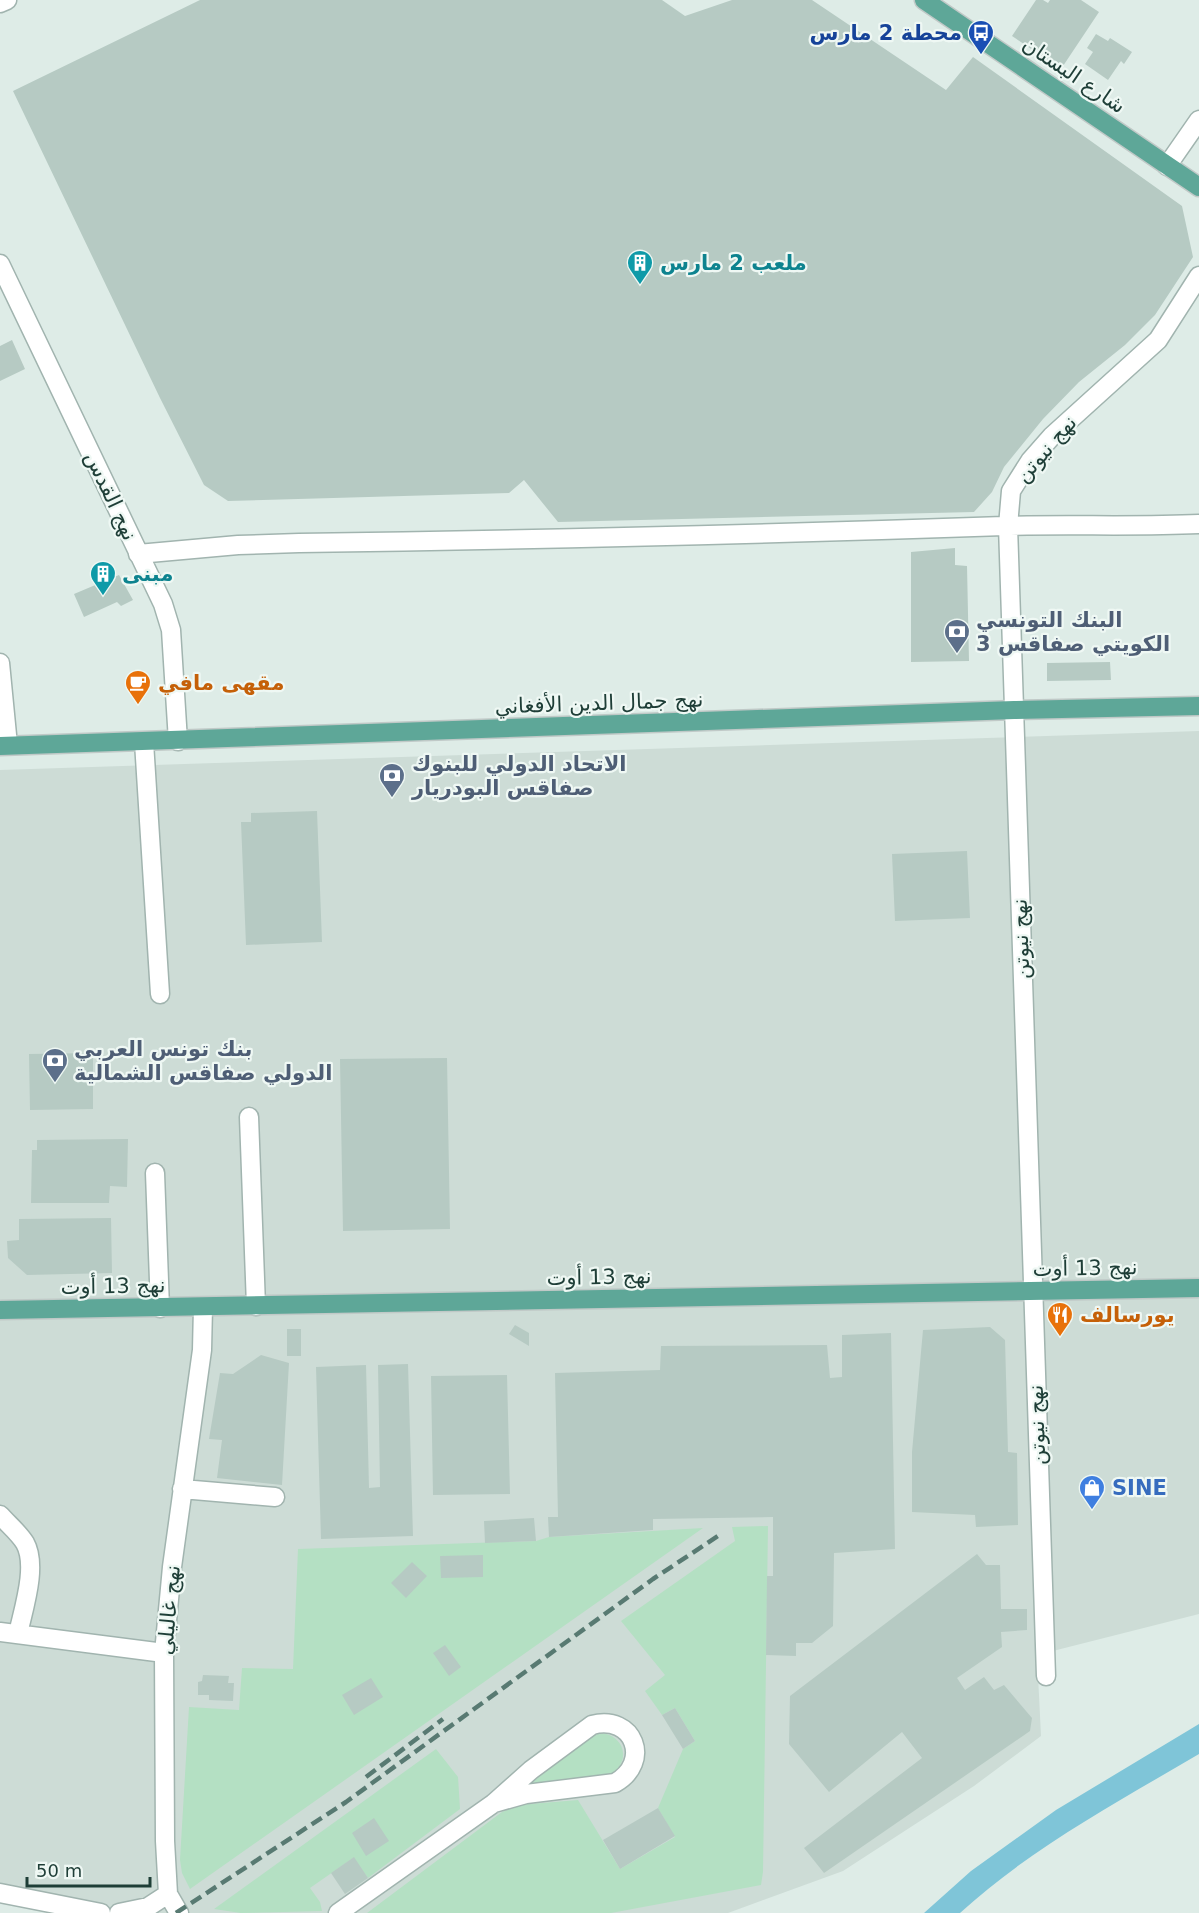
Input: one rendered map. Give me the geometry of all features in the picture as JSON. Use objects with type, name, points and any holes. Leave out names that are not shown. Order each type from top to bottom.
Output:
[{"type":"main road","name":"شارع البستان","points":[[924,0],[1199,187]]},
{"type":"main road","name":"نهج جمال الدين الأفغاني","points":[[4,746],[1014,710],[1199,706]]},
{"type":"main road","name":"نهج 13 أوت","points":[[0,1310],[1199,1288]]},
{"type":"street","points":[[0,3],[7,0]]},
{"type":"street","points":[[1167,166],[1197,126]]},
{"type":"street","name":"نهج القدس","points":[[0,264],[163,604],[171,630],[178,741]]},
{"type":"street","name":"نهج نيوتن","points":[[1046,1676],[1008,526],[1011,491],[1030,461],[1052,436],[1158,340],[1199,276]]},
{"type":"street","points":[[138,554],[289,543],[680,536],[1008,526],[1199,524]]},
{"type":"street","points":[[0,663],[4,746]]},
{"type":"street","points":[[144,742],[160,994]]},
{"type":"street","points":[[249,1118],[256,1306]]},
{"type":"street","points":[[155,1173],[160,1308]]},
{"type":"street","name":"نهج غاليلي","points":[[179,1913],[168,1894],[165,1841],[164,1653],[172,1567],[202,1350],[203,1307]]},
{"type":"street","points":[[182,1489],[275,1497]]},
{"type":"street","points":[[0,1515],[25,1543],[28,1553],[30,1573],[18,1635]]},
{"type":"street","points":[[0,1632],[164,1653]]},
{"type":"street","points":[[338,1913],[495,1803],[531,1770],[592,1725],[602,1723],[620,1726],[633,1741],[636,1751],[635,1761],[624,1778],[615,1783],[526,1794],[495,1803]]},
{"type":"street","points":[[0,1893],[101,1913]]},
{"type":"street","points":[[119,1913],[147,1907],[168,1894]]},
{"type":"shaded area","points":[[1199,731],[1199,1614],[1037,1655],[1041,1736],[974,1786],[843,1871],[728,1913],[137,1913],[0,1884],[0,770]]},
{"type":"green space","points":[[768,1526],[761,1885],[611,1913],[367,1913],[502,1812],[518,1805],[578,1800],[620,1869],[675,1837],[658,1808],[683,1749],[695,1741],[675,1708],[662,1715],[645,1691],[665,1675],[621,1621],[735,1541],[732,1527]]},
{"type":"green space","points":[[703,1528],[190,1889],[182,1873],[180,1860],[189,1707],[239,1710],[242,1668],[293,1669],[298,1549],[536,1541],[549,1537]]},
{"type":"green space","points":[[600,1733],[615,1738],[622,1748],[622,1761],[613,1773],[533,1785],[531,1783],[588,1739]]},
{"type":"green space","points":[[436,1749],[458,1777],[460,1809],[368,1878],[353,1858],[310,1888],[320,1902],[322,1911],[241,1913],[214,1909]]},
{"type":"water","points":[[1199,1724],[1199,1754],[1045,1847],[960,1913],[924,1913],[971,1871],[1056,1810]]},
{"type":"building","name":"ملعب 2 مارس","points":[[200,0],[662,0],[685,16],[732,0],[812,0],[946,90],[973,57],[1182,206],[1193,257],[1155,315],[1125,345],[1079,382],[1043,419],[1004,467],[992,492],[974,512],[558,522],[524,480],[509,493],[228,501],[204,485],[13,91]]},
{"type":"building","points":[[1036,0],[1048,3],[1050,0],[1081,0],[1099,12],[1061,69],[1012,36]]},
{"type":"building","points":[[1096,34],[1108,41],[1110,38],[1132,52],[1124,64],[1121,61],[1108,80],[1085,64],[1093,52],[1087,48]]},
{"type":"building","points":[[12,340],[25,369],[0,381],[0,346]]},
{"type":"building","points":[[955,548],[955,565],[967,566],[969,661],[911,662],[911,552]]},
{"type":"building","name":"مبنى","points":[[119,575],[133,600],[121,606],[117,602],[84,617],[74,594]]},
{"type":"building","points":[[1110,662],[1111,680],[1047,681],[1047,663]]},
{"type":"building","points":[[317,811],[322,942],[246,945],[241,822],[251,822],[251,813]]},
{"type":"building","points":[[967,851],[970,918],[895,921],[892,854]]},
{"type":"building","points":[[93,1053],[93,1109],[30,1110],[29,1054]]},
{"type":"building","points":[[447,1058],[450,1229],[343,1231],[340,1059]]},
{"type":"building","points":[[128,1139],[127,1187],[110,1186],[109,1203],[31,1203],[32,1150],[37,1150],[37,1140]]},
{"type":"building","points":[[111,1218],[112,1273],[27,1275],[8,1258],[7,1241],[19,1240],[19,1219]]},
{"type":"building","points":[[515,1325],[529,1333],[529,1346],[509,1334]]},
{"type":"building","points":[[990,1327],[1005,1340],[1008,1452],[1017,1453],[1018,1525],[976,1527],[975,1515],[912,1512],[912,1452],[923,1330]]},
{"type":"building","points":[[287,1329],[301,1329],[301,1356],[287,1356]]},
{"type":"building","points":[[891,1333],[895,1549],[834,1553],[833,1626],[812,1643],[796,1643],[796,1656],[766,1655],[767,1576],[773,1576],[773,1517],[653,1519],[653,1530],[549,1537],[548,1517],[558,1517],[555,1373],[660,1370],[661,1346],[827,1345],[830,1378],[842,1377],[842,1335]]},
{"type":"building","points":[[261,1355],[289,1363],[282,1485],[217,1478],[222,1440],[209,1439],[220,1373],[233,1374]]},
{"type":"building","points":[[408,1364],[413,1536],[321,1539],[316,1367],[366,1365],[369,1488],[380,1487],[378,1365]]},
{"type":"building","points":[[507,1375],[510,1494],[433,1495],[431,1376]]},
{"type":"building","points":[[534,1518],[536,1541],[485,1543],[484,1521]]},
{"type":"building","points":[[977,1554],[986,1565],[1000,1565],[1001,1609],[1027,1609],[1027,1630],[1001,1632],[1002,1647],[957,1678],[965,1690],[984,1677],[994,1690],[1004,1685],[1032,1718],[1030,1731],[824,1873],[804,1848],[922,1758],[902,1732],[829,1792],[789,1744],[790,1696]]},
{"type":"building","points":[[483,1555],[483,1577],[441,1578],[440,1556]]},
{"type":"building","points":[[412,1562],[427,1576],[406,1598],[391,1583]]},
{"type":"building","points":[[445,1645],[461,1667],[449,1676],[433,1653]]},
{"type":"building","points":[[203,1675],[229,1676],[228,1683],[234,1683],[233,1701],[209,1700],[209,1695],[198,1695],[198,1682],[202,1681]]},
{"type":"building","points":[[371,1678],[383,1697],[354,1715],[342,1695]]},
{"type":"building","points":[[675,1708],[695,1741],[683,1749],[662,1715]]},
{"type":"building","points":[[658,1808],[675,1836],[620,1869],[603,1840]]},
{"type":"building","points":[[374,1818],[389,1841],[366,1856],[352,1833]]},
{"type":"building","points":[[354,1857],[368,1878],[345,1894],[331,1873]]},
{"type":"railway","points":[[176,1913],[346,1802],[653,1579],[718,1536]]},
{"type":"railway","points":[[366,1777],[443,1719]]},
{"type":"place","name":"محطة 2 مارس","points":[[981,56]]},
{"type":"place","name":"ملعب 2 مارس","points":[[640,286]]},
{"type":"place","name":"مبنى","points":[[103,597]]},
{"type":"place","name":"البنك التونسي الكويتي صفاقس 3","points":[[957,655]]},
{"type":"place","name":"مقهى مافي","points":[[138,706]]},
{"type":"place","name":"الاتحاد الدولي للبنوك صفاقس البودريار","points":[[392,799]]},
{"type":"place","name":"بنك تونس العربي الدولي صفاقس الشمالية","points":[[55,1084]]},
{"type":"place","name":"يورسالف","points":[[1060,1338]]},
{"type":"place","name":"SINE","points":[[1092,1511]]}]
